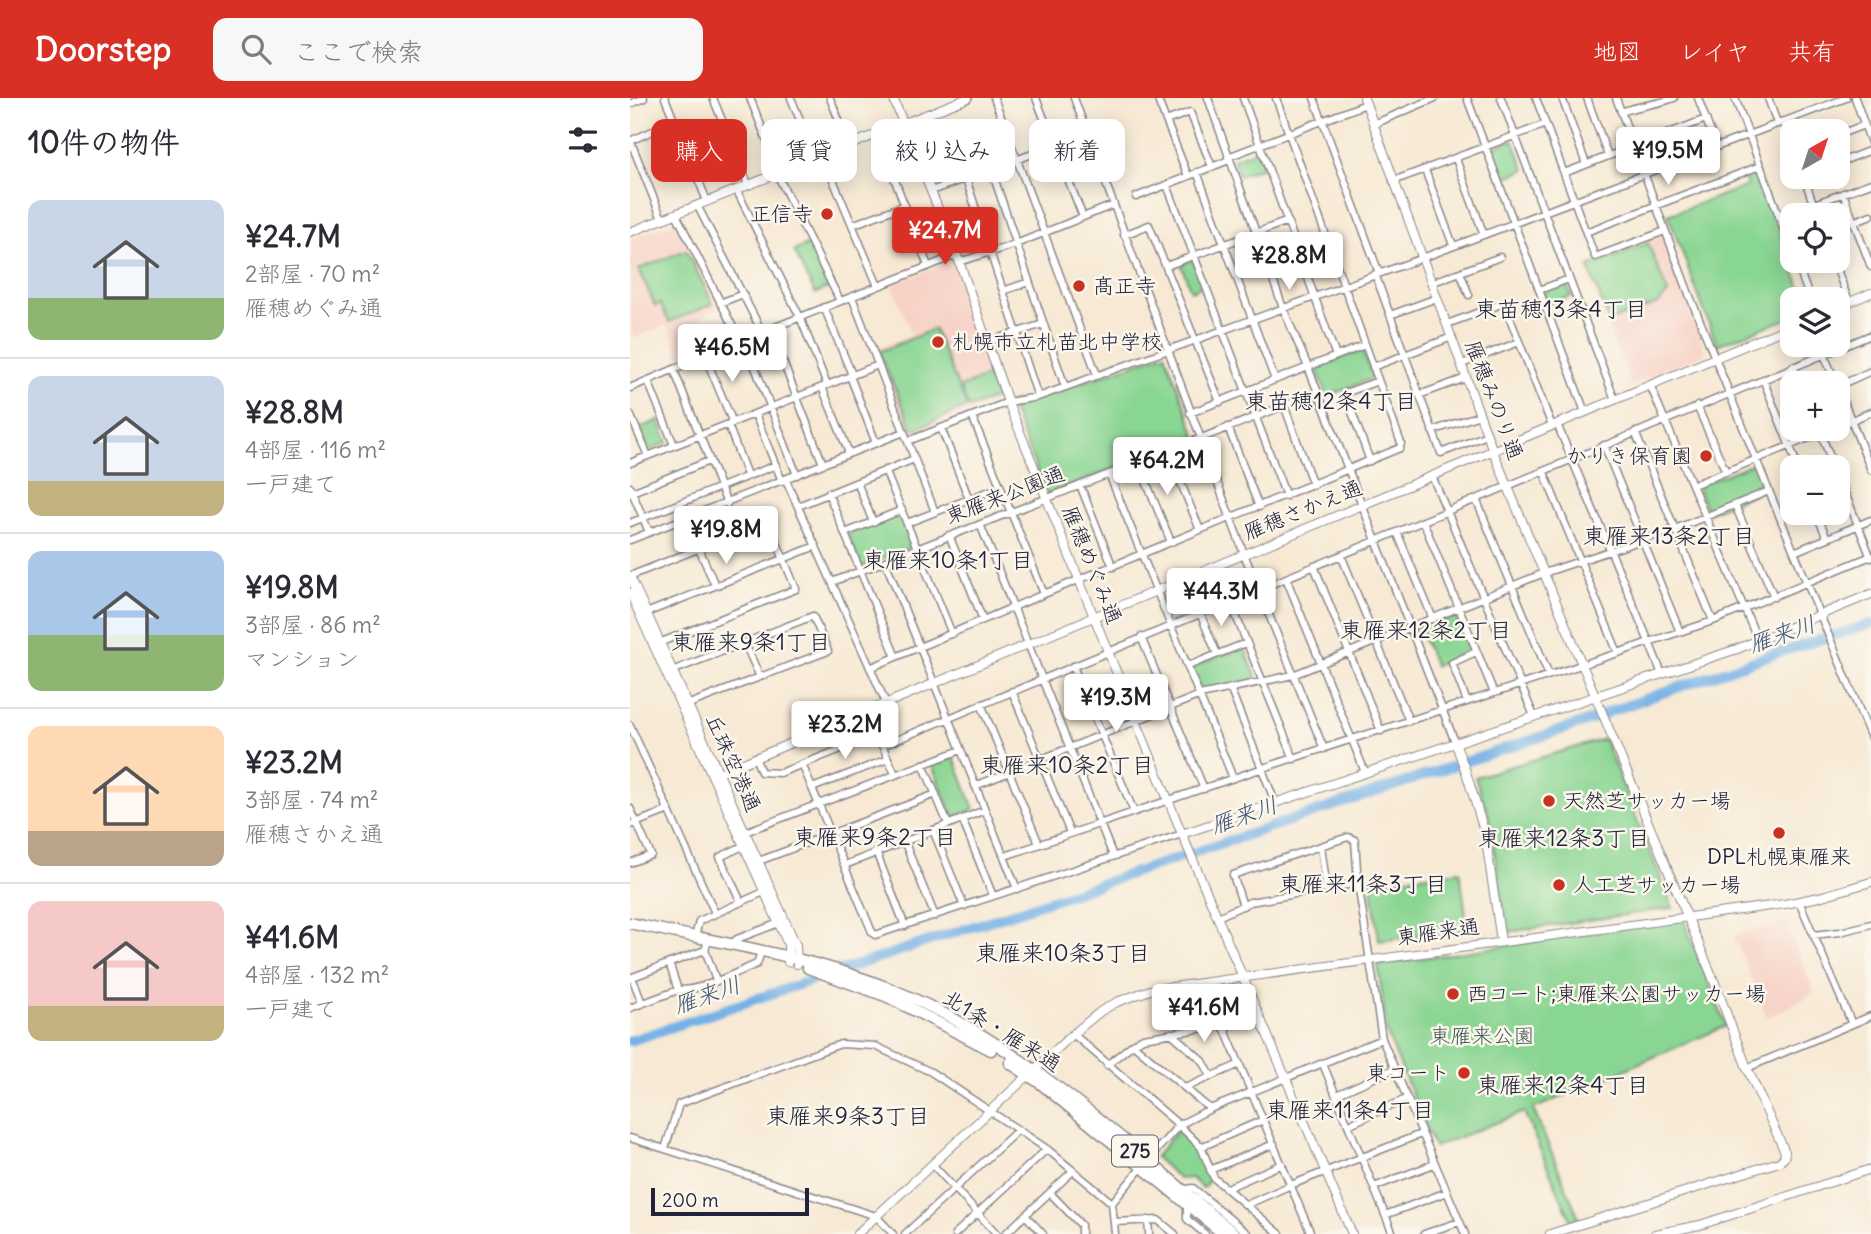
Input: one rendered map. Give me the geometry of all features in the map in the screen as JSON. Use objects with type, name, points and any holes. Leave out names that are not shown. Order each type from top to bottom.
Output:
[{"type":"highway","name":"北1条・雁来通","points":[[630,923],[695,938],[707,945],[828,966],[925,1006],[994,1043],[1186,1198],[1235,1234]]},
{"type":"highway","name":"北1条・雁来通","points":[[707,945],[732,943],[793,960],[888,997],[1031,1072]]},
{"type":"highway","name":"北1条・雁来通","points":[[1186,1198],[1223,1234]]},
{"type":"street","points":[[630,104],[644,98]]},
{"type":"street","points":[[665,98],[674,119]]},
{"type":"street","points":[[713,98],[748,184]]},
{"type":"street","points":[[750,98],[761,127]]},
{"type":"street","points":[[791,98],[801,119]]},
{"type":"street","points":[[830,98],[838,119]]},
{"type":"street","name":"雁穂めぐみ通","points":[[892,98],[902,119]]},
{"type":"street","points":[[914,119],[968,98]]},
{"type":"street","points":[[994,98],[1097,375]]},
{"type":"street","points":[[1036,98],[1044,119]]},
{"type":"street","points":[[1074,98],[1244,554],[1324,749]]},
{"type":"street","points":[[1157,98],[1188,176]]},
{"type":"street","points":[[1208,98],[1283,309],[1466,772],[1485,834],[1501,941]]},
{"type":"street","points":[[1243,98],[1336,356]]},
{"type":"street","points":[[870,668],[1347,471],[1401,446],[1276,98]]},
{"type":"street","points":[[1314,98],[1441,453],[1488,435]]},
{"type":"street","points":[[1467,98],[1585,412]]},
{"type":"street","points":[[1501,98],[1615,400]]},
{"type":"street","points":[[1536,98],[1595,257],[1665,231]]},
{"type":"street","points":[[1562,98],[1586,164]]},
{"type":"street","points":[[1587,98],[1608,156]]},
{"type":"street","points":[[1616,98],[1643,175],[1715,358],[1871,738]]},
{"type":"street","points":[[1621,112],[1638,106],[1656,105],[1674,98]]},
{"type":"street","points":[[1698,98],[1716,146]]},
{"type":"street","points":[[1735,98],[1779,217]]},
{"type":"street","points":[[908,441],[1008,402],[1038,397],[1283,309],[1574,202],[1780,122],[1768,98]]},
{"type":"street","points":[[1787,119],[1825,102],[1846,98]]},
{"type":"street","points":[[1855,98],[1871,144]]},
{"type":"street","points":[[1374,124],[1432,99]]},
{"type":"street","points":[[1136,197],[1365,101]]},
{"type":"street","name":"雁穂みのり通","points":[[1365,101],[1493,450],[1687,917]]},
{"type":"street","points":[[1166,121],[1190,112],[1212,167]]},
{"type":"street","points":[[1564,173],[1706,120]]},
{"type":"street","points":[[1393,181],[1546,124]]},
{"type":"street","points":[[1850,130],[1864,125]]},
{"type":"street","points":[[651,131],[630,140],[662,219]]},
{"type":"street","points":[[1850,158],[1871,149]]},
{"type":"street","points":[[1017,161],[1029,156]]},
{"type":"street","points":[[1456,159],[1484,234]]},
{"type":"street","points":[[1586,232],[1760,166]]},
{"type":"street","points":[[1425,170],[1453,245]]},
{"type":"street","points":[[1197,173],[1275,380]]},
{"type":"street","points":[[630,232],[761,179]]},
{"type":"street","points":[[699,182],[707,201]]},
{"type":"street","points":[[782,182],[840,301]]},
{"type":"street","points":[[831,182],[877,286]]},
{"type":"street","points":[[896,182],[928,267]]},
{"type":"street","name":"雁穂めぐみ通","points":[[927,182],[958,259],[1008,402],[1136,722],[1352,1234]]},
{"type":"street","points":[[931,191],[956,182]]},
{"type":"street","points":[[966,182],[1038,397]]},
{"type":"street","points":[[996,182],[1065,387]]},
{"type":"street","points":[[1069,182],[1083,217]]},
{"type":"street","points":[[1818,203],[1871,183]]},
{"type":"street","points":[[1167,185],[1286,496]]},
{"type":"street","points":[[736,189],[800,317],[849,453]]},
{"type":"street","points":[[1843,193],[1871,267]]},
{"type":"street","points":[[697,205],[762,332]]},
{"type":"street","points":[[852,225],[905,205]]},
{"type":"street","points":[[630,388],[877,286],[928,267],[990,253],[1113,205]]},
{"type":"street","points":[[676,214],[720,303],[742,340],[797,475]]},
{"type":"street","points":[[1853,222],[1871,215]]},
{"type":"street","points":[[1166,266],[1288,221]]},
{"type":"street","points":[[1124,235],[1149,225],[1220,402]]},
{"type":"street","points":[[1431,283],[1500,257]]},
{"type":"street","points":[[1460,272],[1468,295]]},
{"type":"street","points":[[1539,290],[1569,279]]},
{"type":"street","points":[[1003,291],[1029,282]]},
{"type":"street","points":[[1850,302],[1871,293]]},
{"type":"street","points":[[720,303],[743,294]]},
{"type":"street","points":[[852,297],[936,512]]},
{"type":"street","points":[[1390,315],[1437,298]]},
{"type":"street","points":[[1447,324],[1504,303],[1662,674]]},
{"type":"street","points":[[824,307],[876,443]]},
{"type":"street","points":[[987,342],[1043,324]]},
{"type":"street","points":[[770,329],[822,464]]},
{"type":"street","name":"雁穂さかえ通","points":[[715,774],[1780,331]]},
{"type":"street","points":[[1850,343],[1871,335]]},
{"type":"street","points":[[1373,367],[1452,337]]},
{"type":"street","points":[[1462,364],[1519,342]]},
{"type":"street","points":[[1190,413],[1364,345]]},
{"type":"street","points":[[705,356],[747,475]]},
{"type":"street","points":[[882,746],[1814,357]]},
{"type":"street","points":[[630,463],[878,365]]},
{"type":"street","points":[[1793,366],[1795,371]]},
{"type":"street","points":[[674,370],[727,504]]},
{"type":"street","points":[[1850,380],[1871,371]]},
{"type":"street","points":[[1419,395],[1466,378]]},
{"type":"street","points":[[1763,379],[1793,455]]},
{"type":"street","points":[[648,381],[674,445]]},
{"type":"street","points":[[1370,461],[1345,393],[1378,381]]},
{"type":"street","points":[[1650,385],[1758,641]]},
{"type":"street","name":"東雁来公園通","points":[[832,582],[1317,393]]},
{"type":"street","points":[[1284,405],[1313,485]]},
{"type":"street","points":[[1697,406],[1726,472]]},
{"type":"street","points":[[1871,412],[1851,421],[1871,470]]},
{"type":"street","points":[[630,414],[648,456]]},
{"type":"street","points":[[755,414],[886,703]]},
{"type":"street","points":[[1432,432],[1480,415]]},
{"type":"street","points":[[972,416],[1044,594]]},
{"type":"street","points":[[1228,427],[1259,507]]},
{"type":"street","points":[[941,428],[969,499]]},
{"type":"street","points":[[630,540],[904,432]]},
{"type":"street","points":[[1634,432],[1713,621]]},
{"type":"street","points":[[1693,485],[1798,441]]},
{"type":"street","points":[[1604,445],[1680,632]]},
{"type":"street","points":[[1168,450],[1200,530]]},
{"type":"street","points":[[798,506],[914,459]]},
{"type":"street","points":[[649,532],[631,490],[709,461]]},
{"type":"street","points":[[1138,462],[1171,542]]},
{"type":"street","points":[[630,523],[776,465]]},
{"type":"street","points":[[885,470],[952,634]]},
{"type":"street","points":[[1543,470],[1618,653]]},
{"type":"street","points":[[1110,474],[1233,778]]},
{"type":"street","points":[[1432,476],[1534,716]]},
{"type":"street","points":[[857,482],[873,522]]},
{"type":"street","points":[[1080,485],[1113,567]]},
{"type":"street","points":[[907,523],[1000,487]]},
{"type":"street","points":[[975,786],[1200,695],[1293,675],[1544,573],[1675,529],[1769,491]]},
{"type":"street","points":[[828,493],[896,657]]},
{"type":"street","points":[[1476,499],[1549,675]]},
{"type":"street","points":[[1735,505],[1774,597]]},
{"type":"street","points":[[1005,856],[1263,768],[1713,621],[1807,584],[1871,557],[1850,506]]},
{"type":"street","points":[[845,533],[902,510]]},
{"type":"street","points":[[1794,552],[1871,520]]},
{"type":"street","points":[[630,576],[768,521],[796,589],[659,643]]},
{"type":"street","points":[[1423,521],[1494,693]]},
{"type":"street","points":[[980,524],[1113,856]]},
{"type":"street","points":[[1821,525],[1826,538]]},
{"type":"street","points":[[1396,532],[1433,619]]},
{"type":"street","points":[[949,535],[983,620]]},
{"type":"street","points":[[646,613],[816,546]]},
{"type":"street","points":[[699,549],[715,585]]},
{"type":"street","points":[[1341,555],[1409,721]]},
{"type":"street","points":[[885,561],[1017,888]]},
{"type":"street","points":[[1314,566],[1381,731]]},
{"type":"street","name":"丘珠空港通","points":[[630,576],[672,671],[684,706]]},
{"type":"street","points":[[1286,578],[1364,772]]},
{"type":"street","name":"丘珠空港通","points":[[630,593],[796,945],[793,960]]},
{"type":"street","points":[[802,764],[874,934],[993,897],[1662,674],[1758,641],[1871,594]]},
{"type":"street","points":[[1230,601],[1294,759]]},
{"type":"street","points":[[1200,612],[1217,654]]},
{"type":"street","points":[[672,671],[813,616],[828,651],[684,706]]},
{"type":"street","points":[[1141,637],[1204,789]]},
{"type":"street","points":[[1188,666],[1246,643]]},
{"type":"street","points":[[745,644],[760,677]]},
{"type":"street","points":[[1467,702],[1452,663],[1476,652]]},
{"type":"street","points":[[1073,666],[1134,812]]},
{"type":"street","points":[[1230,688],[1275,802]]},
{"type":"street","points":[[1012,691],[1070,833]]},
{"type":"street","points":[[981,704],[1039,844]]},
{"type":"street","points":[[867,711],[895,774]]},
{"type":"street","points":[[630,725],[715,913]]},
{"type":"street","points":[[755,757],[761,772],[780,773],[877,735]]},
{"type":"street","points":[[745,832],[961,750]]},
{"type":"street","points":[[812,788],[888,759]]},
{"type":"street","points":[[923,764],[948,824]]},
{"type":"street","name":"丘珠空港通","points":[[715,774],[745,832],[747,845],[759,861],[793,960]]},
{"type":"street","points":[[759,861],[936,794]]},
{"type":"street","points":[[630,808],[633,824],[651,855],[630,863]]},
{"type":"street","points":[[633,824],[669,810]]},
{"type":"street","points":[[845,865],[985,810]]},
{"type":"street","points":[[962,819],[993,897]]},
{"type":"street","points":[[933,830],[964,906]]},
{"type":"street","points":[[1243,906],[1233,876],[1348,838],[1355,841],[1382,1039],[1465,1234]]},
{"type":"street","points":[[904,841],[934,916]]},
{"type":"street","points":[[741,902],[720,857],[747,845]]},
{"type":"street","points":[[1321,846],[1327,890]]},
{"type":"street","points":[[876,852],[905,926]]},
{"type":"street","name":"東雁来通","points":[[857,1234],[1073,1034],[1101,1011],[1132,995],[1243,976],[1799,901],[1871,882]]},
{"type":"street","points":[[1218,917],[1250,902],[1359,883]]},
{"type":"street","points":[[695,938],[698,921],[768,890]]},
{"type":"street","points":[[1799,901],[1852,1024]]},
{"type":"street","points":[[1550,1234],[1784,1158],[1785,1152],[1687,917]]},
{"type":"street","points":[[732,943],[779,923]]},
{"type":"street","points":[[1813,935],[1871,924]]},
{"type":"street","points":[[642,1003],[631,978],[707,945],[716,980]]},
{"type":"street","points":[[630,1007],[678,990],[687,990],[757,964],[760,955]]},
{"type":"street","points":[[669,963],[678,990]]},
{"type":"street","points":[[1748,1068],[1871,1016]]},
{"type":"street","points":[[1107,1065],[1143,1038],[1262,1021]]},
{"type":"street","points":[[1223,1025],[1311,1234]]},
{"type":"street","points":[[1171,1032],[1203,1061],[1211,1076]]},
{"type":"street","points":[[1073,1034],[1179,1125],[1201,1147],[1214,1178],[1280,1234]]},
{"type":"street","points":[[1112,1203],[1179,1125],[1382,1039]]},
{"type":"street","points":[[665,1149],[679,1104],[841,1044],[875,1046],[931,1072],[1047,1149],[1112,1203],[1115,1234]]},
{"type":"street","points":[[1133,1044],[1210,1110]]},
{"type":"street","points":[[1185,1088],[1240,1064]]},
{"type":"street","points":[[1323,1064],[1393,1234]]},
{"type":"street","points":[[1336,1095],[1394,1069]]},
{"type":"street","points":[[1348,1125],[1406,1099]]},
{"type":"street","points":[[1201,1147],[1263,1120]]},
{"type":"street","points":[[905,1234],[1018,1130]]},
{"type":"street","points":[[1246,1205],[1421,1134]]},
{"type":"street","points":[[630,1138],[876,1216],[892,1234]]},
{"type":"street","points":[[1210,1170],[1274,1144]]},
{"type":"street","points":[[955,1234],[1047,1149]]},
{"type":"street","points":[[932,1164],[997,1234]]},
{"type":"street","points":[[1227,1188],[1282,1164]]},
{"type":"street","points":[[1374,1187],[1434,1164]]},
{"type":"street","points":[[1655,1234],[1700,1225],[1871,1169]]},
{"type":"street","points":[[1005,1234],[1073,1171]]},
{"type":"street","points":[[1205,1234],[1187,1220],[1187,1189],[1193,1188],[1248,1234]]},
{"type":"street","points":[[1385,1215],[1447,1192]]},
{"type":"street","points":[[1050,1193],[1081,1225],[1081,1234]]},
{"type":"street","points":[[1025,1215],[1043,1234]]},
{"type":"street","points":[[1148,1220],[1149,1234]]},
{"type":"street","points":[[1114,1222],[1158,1220],[1175,1234]]},
{"type":"street","points":[[1424,1234],[1459,1222]]},
{"type":"shaded area","points":[[677,221],[718,308],[700,317],[713,347],[682,360],[667,325],[634,338],[630,330],[630,239]]},
{"type":"shaded area","points":[[1663,235],[1705,353],[1631,385],[1585,266]]},
{"type":"shaded area","name":"札幌市立札苗北中学校","points":[[953,260],[1003,398],[911,438],[874,349],[912,335],[892,285]]},
{"type":"shaded area","points":[[1785,922],[1815,993],[1767,1018],[1734,936]]},
{"type":"green space","points":[[1512,140],[1525,170],[1501,179],[1491,151],[1492,148]]},
{"type":"green space","points":[[1258,149],[1265,166],[1239,176],[1233,159]]},
{"type":"green space","points":[[1756,169],[1780,233],[1780,273],[1795,273],[1800,287],[1780,287],[1780,321],[1717,345],[1668,215],[1747,186],[1743,175]]},
{"type":"green space","points":[[1648,243],[1668,293],[1658,304],[1609,321],[1589,267]]},
{"type":"green space","points":[[809,244],[830,287],[815,294],[794,251]]},
{"type":"green space","points":[[686,250],[713,304],[669,322],[660,303],[655,306],[639,269]]},
{"type":"green space","points":[[1193,260],[1203,286],[1191,291],[1181,264]]},
{"type":"green space","points":[[1565,283],[1572,296],[1548,305],[1543,293],[1545,290]]},
{"type":"green space","points":[[934,329],[967,407],[913,430],[879,352]]},
{"type":"green space","points":[[1362,350],[1373,378],[1328,396],[1316,368]]},
{"type":"green space","points":[[1165,353],[1196,436],[1047,495],[1009,402],[1039,398]]},
{"type":"green space","points":[[988,376],[996,398],[969,408],[961,387]]},
{"type":"green space","points":[[659,420],[668,443],[649,450],[640,428]]},
{"type":"green space","points":[[1754,463],[1765,489],[1708,513],[1697,486]]},
{"type":"green space","points":[[900,513],[913,547],[861,567],[848,534]]},
{"type":"green space","points":[[1456,615],[1471,651],[1435,666],[1420,631]]},
{"type":"green space","points":[[1244,647],[1257,679],[1201,692],[1191,667]]},
{"type":"green space","points":[[1604,739],[1673,908],[1507,932],[1489,816],[1475,777]]},
{"type":"green space","points":[[954,757],[974,809],[953,817],[932,766]]},
{"type":"green space","points":[[1460,871],[1468,930],[1379,941],[1371,882]]},
{"type":"green space","name":"東雁来公園","points":[[1683,919],[1726,1026],[1533,1109],[1579,1218],[1571,1221],[1524,1112],[1434,1147],[1387,1034],[1378,965]]},
{"type":"green space","points":[[1178,1130],[1198,1148],[1210,1179],[1203,1188],[1191,1178],[1179,1179],[1155,1157]]},
{"type":"waterway","name":"雁来川","points":[[630,1041],[1600,717],[1768,656],[1871,624]]},
{"type":"place","name":"正信寺","points":[[827,214]]},
{"type":"place","name":"髙正寺","points":[[1079,286]]},
{"type":"place","name":"札幌市立札苗北中学校","points":[[938,342]]},
{"type":"place","name":"かりき保育園","points":[[1706,456]]},
{"type":"place","name":"天然芝サッカー場","points":[[1549,801]]},
{"type":"place","name":"DPL札幌東雁来","points":[[1779,833]]},
{"type":"place","name":"人工芝サッカー場","points":[[1559,885]]},
{"type":"place","name":"西コート;東雁来公園サッカー場","points":[[1453,994]]},
{"type":"place","name":"東コート","points":[[1464,1073]]},
{"type":"district","name":"東苗穂13条4丁目","points":[[1561,309]]},
{"type":"district","name":"東苗穂12条4丁目","points":[[1331,401]]},
{"type":"district","name":"東雁来13条2丁目","points":[[1669,536]]},
{"type":"district","name":"東雁来10条1丁目","points":[[948,560]]},
{"type":"district","name":"東雁来12条2丁目","points":[[1426,630]]},
{"type":"district","name":"東雁来9条1丁目","points":[[751,642]]},
{"type":"district","name":"東雁来10条2丁目","points":[[1067,765]]},
{"type":"district","name":"東雁来9条2丁目","points":[[875,837]]},
{"type":"district","name":"東雁来12条3丁目","points":[[1564,838]]},
{"type":"district","name":"東雁来11条3丁目","points":[[1363,884]]},
{"type":"district","name":"東雁来10条3丁目","points":[[1063,953]]},
{"type":"district","name":"東雁来12条4丁目","points":[[1563,1085]]},
{"type":"district","name":"東雁来11条4丁目","points":[[1350,1110]]},
{"type":"district","name":"東雁来9条3丁目","points":[[848,1116]]}]
